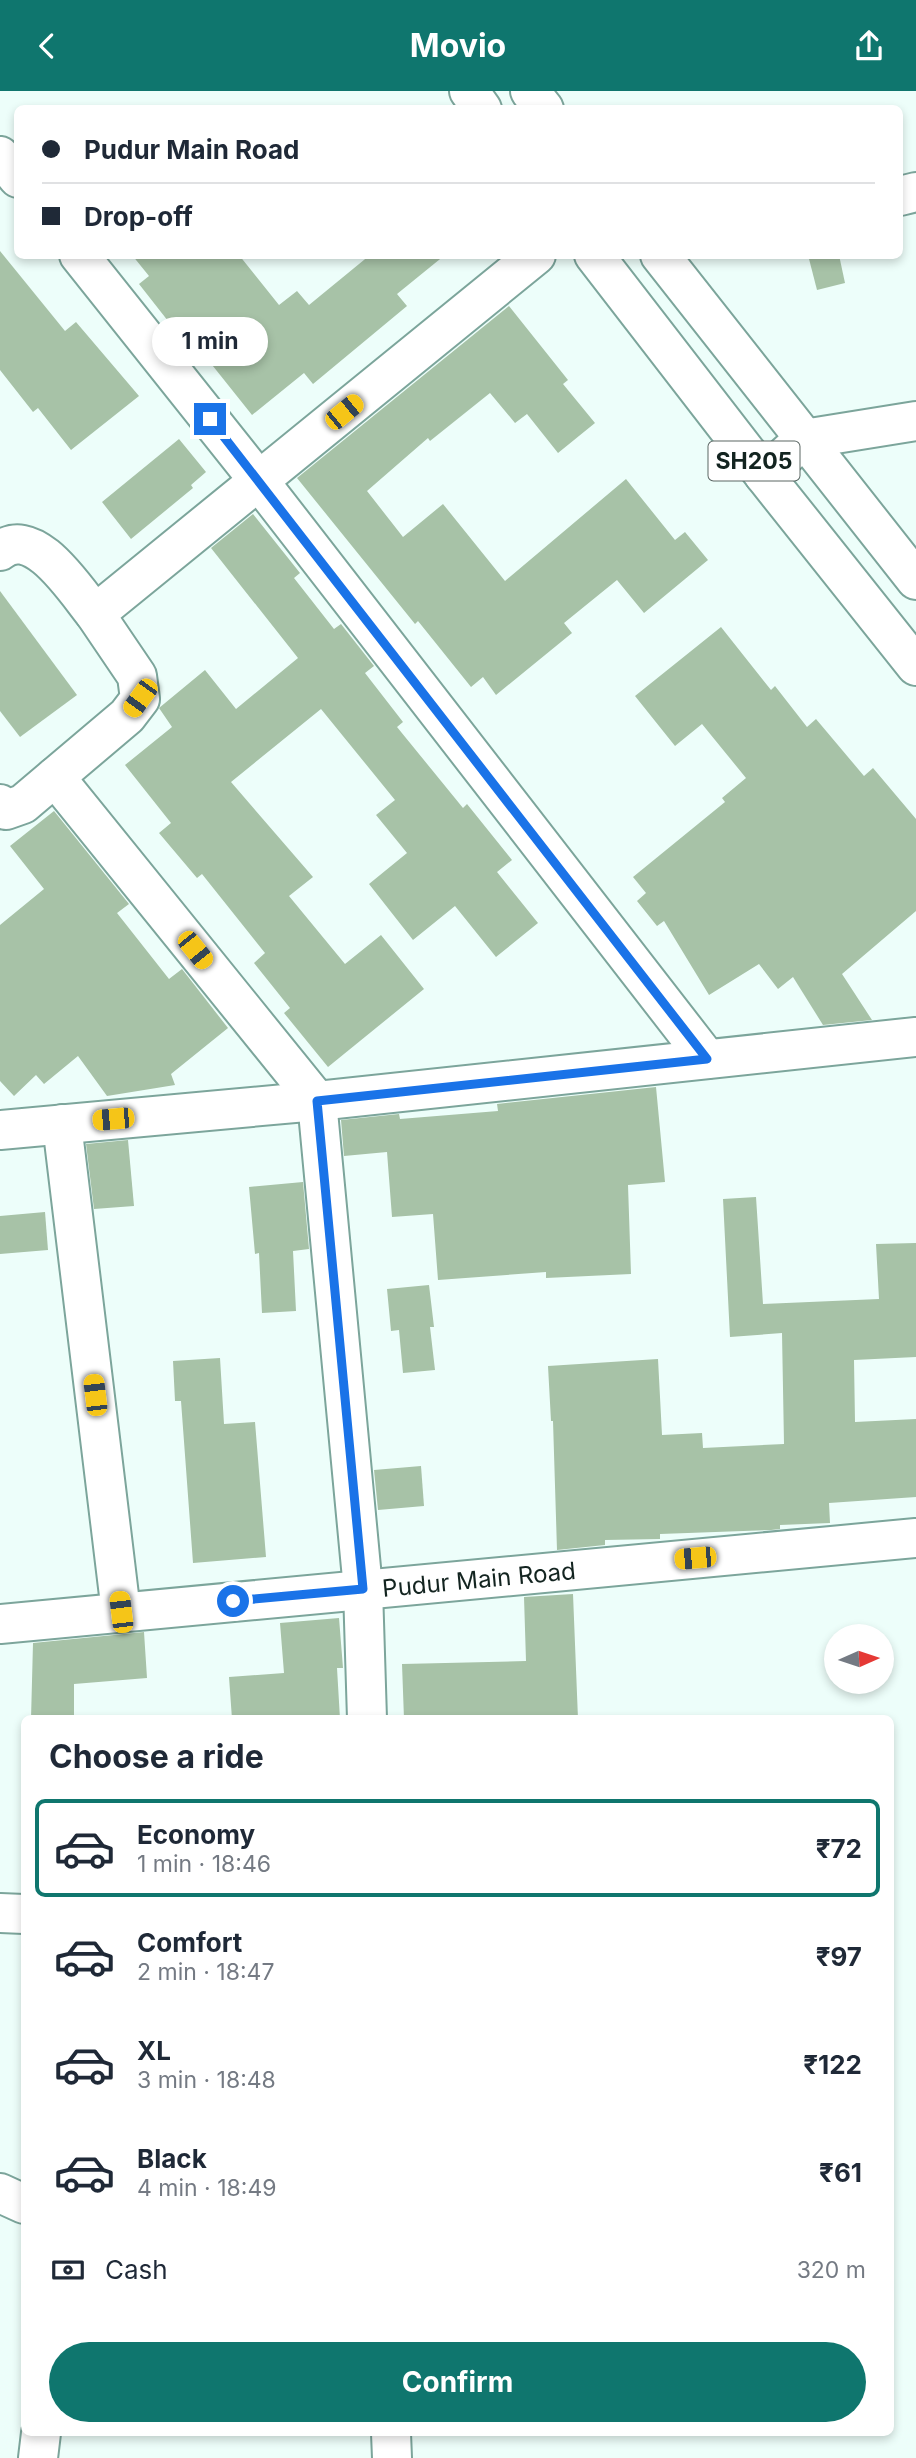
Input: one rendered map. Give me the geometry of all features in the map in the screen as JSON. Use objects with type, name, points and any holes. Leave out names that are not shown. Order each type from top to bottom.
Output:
[{"type":"street","points":[[530,91],[541,105]]},
{"type":"street","points":[[0,156],[14,173]]},
{"type":"street","points":[[82,259],[259,481],[707,1059]]},
{"type":"street","points":[[95,614],[531,259]]},
{"type":"street","name":"SH205","points":[[597,259],[916,666]]},
{"type":"street","points":[[664,259],[916,580]]},
{"type":"street","points":[[764,475],[804,439],[916,421]]},
{"type":"street","points":[[0,551],[5,547],[27,544],[46,556],[95,614],[137,676],[140,698],[127,716],[23,804],[6,810],[0,804]]},
{"type":"street","points":[[55,776],[317,1101],[363,1589],[367,1715]]},
{"type":"street","points":[[0,1129],[317,1101],[916,1037]]},
{"type":"street","points":[[62,1124],[121,1612]]},
{"type":"street","name":"Pudur Main Road","points":[[0,1624],[916,1538]]},
{"type":"street","points":[[0,1913],[21,1914]]},
{"type":"street","points":[[0,2193],[21,2203]]},
{"type":"street","points":[[38,2458],[41,2436]]},
{"type":"street","points":[[391,2436],[392,2458]]},
{"type":"building","points":[[0,251],[65,331],[76,322],[139,396],[71,450],[38,408],[33,412],[0,370]]},
{"type":"building","points":[[135,259],[242,259],[279,305],[297,291],[309,305],[365,259],[440,259],[397,294],[407,306],[313,384],[304,373],[252,415],[185,331],[179,335],[139,284],[149,276]]},
{"type":"building","points":[[809,259],[840,259],[845,283],[817,290]]},
{"type":"building","points":[[509,306],[568,380],[563,384],[595,423],[558,453],[527,414],[515,423],[490,393],[430,441],[428,438],[367,491],[403,537],[443,504],[505,581],[626,479],[675,540],[685,532],[708,560],[644,613],[617,580],[564,623],[572,633],[496,695],[483,677],[471,687],[418,621],[415,624],[297,478]]},
{"type":"building","points":[[179,439],[206,472],[191,485],[193,488],[131,539],[102,502]]},
{"type":"building","points":[[253,514],[300,573],[294,578],[334,629],[341,624],[374,666],[365,673],[403,722],[397,727],[463,808],[467,804],[512,860],[497,872],[538,923],[496,957],[455,906],[413,940],[369,884],[407,853],[376,815],[395,800],[321,709],[231,782],[313,877],[289,896],[345,964],[381,935],[424,989],[328,1067],[284,1013],[290,1008],[254,963],[265,953],[202,874],[197,878],[159,833],[171,823],[125,765],[172,727],[159,708],[205,670],[236,709],[298,658],[211,548]]},
{"type":"building","points":[[0,591],[77,695],[20,737],[0,711]]},
{"type":"building","points":[[721,627],[771,690],[775,686],[807,727],[816,719],[864,776],[873,768],[916,819],[916,911],[842,974],[872,1020],[823,1025],[793,977],[778,989],[759,964],[709,995],[664,921],[657,926],[637,901],[646,893],[633,877],[725,802],[722,798],[746,778],[702,724],[675,746],[635,696]]},
{"type":"building","points":[[54,811],[129,904],[117,913],[169,979],[182,969],[228,1028],[171,1074],[175,1085],[107,1096],[78,1056],[44,1084],[36,1075],[14,1096],[0,1081],[0,925],[44,889],[10,846]]},
{"type":"building","points":[[656,1087],[665,1182],[628,1185],[631,1274],[546,1278],[546,1272],[438,1280],[433,1214],[392,1217],[387,1152],[344,1156],[341,1120],[399,1114],[400,1119],[498,1111],[497,1104]]},
{"type":"building","points":[[128,1140],[134,1206],[94,1209],[86,1144]]},
{"type":"building","points":[[303,1182],[309,1249],[293,1251],[296,1311],[262,1313],[259,1253],[255,1254],[249,1187]]},
{"type":"building","points":[[756,1197],[763,1304],[879,1299],[876,1244],[916,1243],[916,1357],[854,1360],[855,1422],[916,1419],[916,1497],[829,1503],[830,1523],[780,1525],[780,1529],[771,1530],[660,1534],[660,1539],[605,1540],[605,1545],[557,1550],[553,1421],[548,1366],[658,1359],[662,1435],[702,1433],[703,1448],[784,1444],[782,1333],[730,1337],[723,1199]]},
{"type":"building","points":[[45,1212],[48,1250],[0,1254],[0,1216]]},
{"type":"building","points":[[429,1285],[435,1370],[403,1373],[399,1330],[391,1331],[387,1289]]},
{"type":"building","points":[[220,1358],[224,1424],[255,1422],[266,1557],[193,1563],[181,1401],[175,1401],[173,1361]]},
{"type":"building","points":[[421,1466],[424,1506],[378,1510],[374,1470]]},
{"type":"building","points":[[573,1594],[578,1715],[404,1715],[402,1664],[526,1661],[524,1597]]},
{"type":"building","points":[[339,1618],[343,1668],[337,1668],[340,1715],[232,1715],[229,1677],[284,1673],[280,1623]]},
{"type":"building","points":[[144,1632],[147,1678],[74,1684],[74,1715],[31,1715],[33,1643]]},
{"type":"route","points":[[210,419],[707,1059],[317,1101],[363,1589],[233,1601]]}]
